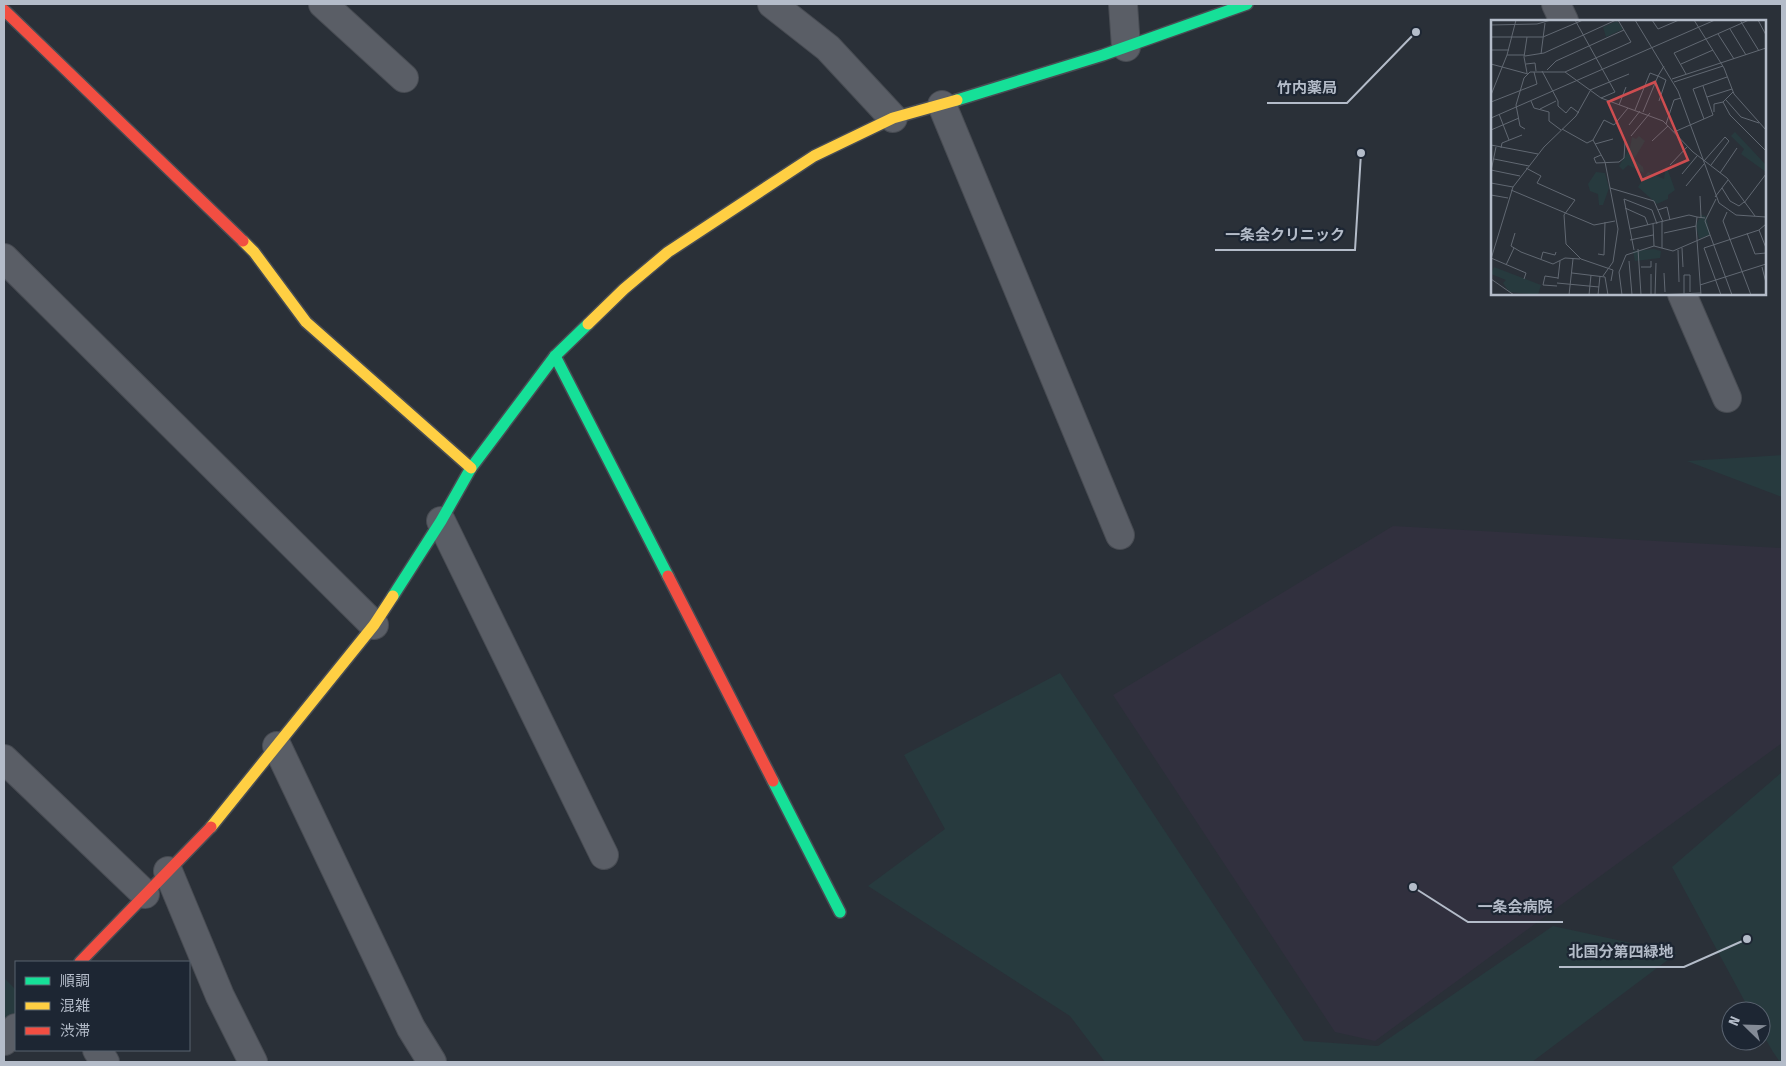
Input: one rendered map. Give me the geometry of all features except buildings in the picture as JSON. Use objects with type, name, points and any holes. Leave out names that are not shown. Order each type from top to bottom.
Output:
[{"type":"street","points":[[323,4],[404,78]]},
{"type":"street","points":[[772,4],[828,48],[893,118]]},
{"type":"street","points":[[1123,4],[1126,47]]},
{"type":"street","points":[[81,961],[217,820],[374,626],[441,521],[471,468],[555,356],[624,289],[668,252],[814,156],[893,118],[942,105],[1126,47],[1247,4]]},
{"type":"street","points":[[1556,4],[1564,20]]},
{"type":"street","points":[[4,10],[254,252],[306,322],[471,468]]},
{"type":"street","points":[[942,105],[1120,535]]},
{"type":"street","points":[[4,258],[374,626]]},
{"type":"street","points":[[1682,295],[1727,398]]},
{"type":"street","points":[[555,356],[840,912]]},
{"type":"street","points":[[441,521],[604,855]]},
{"type":"street","points":[[276,746],[410,1028],[432,1062]]},
{"type":"street","points":[[4,759],[145,894]]},
{"type":"street","points":[[168,871],[220,996],[254,1062]]},
{"type":"street","points":[[4,1041],[15,1029]]},
{"type":"street","points":[[99,1051],[105,1062]]},
{"type":"shaded area","points":[[1393,526],[1782,548],[1782,743],[1375,1041],[1335,1032],[1113,695]]},
{"type":"green space","points":[[1782,455],[1782,497],[1687,461]]},
{"type":"green space","points":[[1060,673],[1304,1041],[1378,1046],[1553,926],[1677,953],[1532,1062],[1105,1062],[1070,1016],[868,886],[945,829],[904,755]]},
{"type":"green space","points":[[1782,772],[1782,1062],[1780,1062],[1771,1048],[1771,1001],[1745,1001],[1672,867]]},
{"type":"green space","points":[[4,978],[15,989],[15,1014],[4,1026]]},
{"type":"traffic: fast","points":[[957,100],[1103,55],[1247,4]]},
{"type":"traffic: fast","points":[[393,596],[441,521],[471,468],[555,356],[588,324]]},
{"type":"traffic: fast","points":[[555,356],[668,576]]},
{"type":"traffic: fast","points":[[773,781],[840,912]]},
{"type":"traffic: slow","points":[[588,324],[624,289],[668,252],[814,156],[893,118],[957,100]]},
{"type":"traffic: slow","points":[[243,241],[254,252],[306,322],[471,468]]},
{"type":"traffic: slow","points":[[211,827],[374,625],[393,596]]},
{"type":"traffic: jam","points":[[4,10],[243,241]]},
{"type":"traffic: jam","points":[[668,576],[773,781]]},
{"type":"traffic: jam","points":[[81,961],[211,827]]},
{"type":"place","name":"竹内薬局","points":[[1416,32]]},
{"type":"place","name":"一条会クリニック","points":[[1361,153]]},
{"type":"place","name":"一条会病院","points":[[1413,887]]},
{"type":"place","name":"北国分第四緑地","points":[[1747,939]]}]
